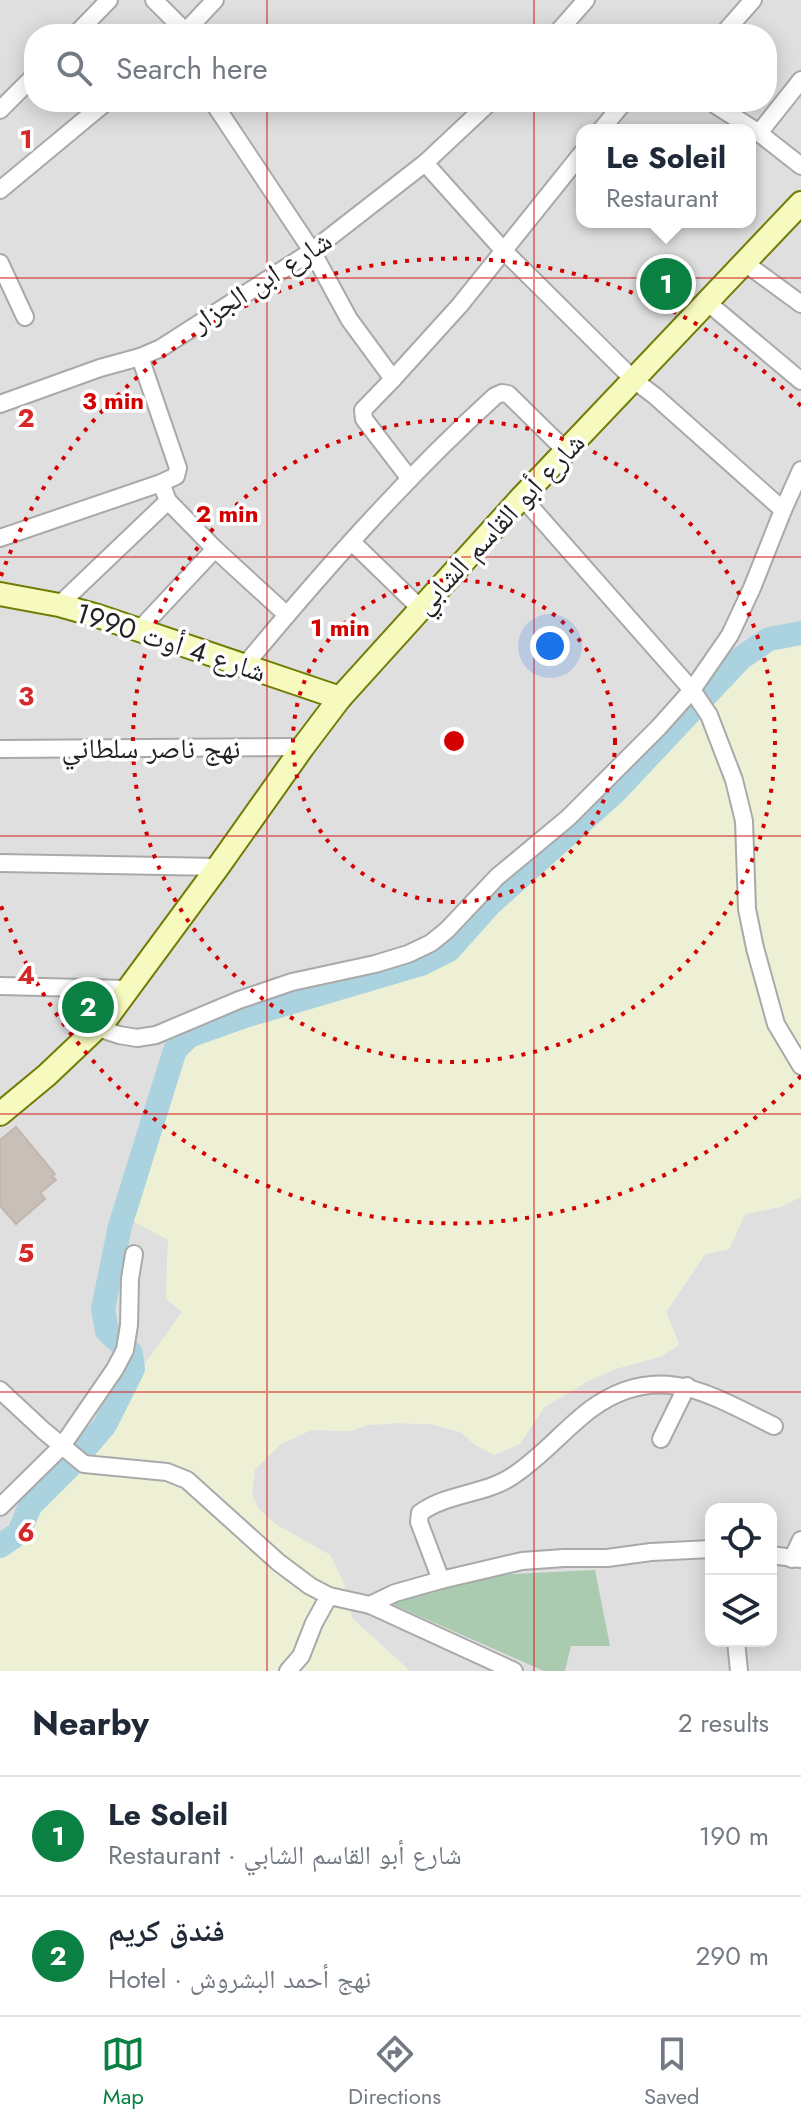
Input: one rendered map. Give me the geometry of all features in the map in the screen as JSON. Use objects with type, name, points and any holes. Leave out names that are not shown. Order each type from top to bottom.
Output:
[{"type":"main road","name":"شارع أبو القاسم الشابي","points":[[0,1114],[98,1028],[340,698],[522,497],[801,203]]},
{"type":"main road","name":"شارع 4 أوت 1990","points":[[0,594],[98,616],[340,698]]},
{"type":"street","points":[[86,24],[109,0]]},
{"type":"street","points":[[154,0],[176,24]]},
{"type":"street","points":[[192,24],[215,0]]},
{"type":"street","points":[[565,24],[586,0]]},
{"type":"street","points":[[732,24],[753,0]]},
{"type":"street","points":[[777,110],[801,80]]},
{"type":"street","points":[[0,110],[24,86]]},
{"type":"street","points":[[0,190],[94,112]]},
{"type":"street","points":[[220,112],[312,251],[349,319],[393,379]]},
{"type":"street","name":"شارع ابن الجزار","points":[[0,404],[161,348],[312,251],[425,163],[479,112]]},
{"type":"street","points":[[726,112],[745,124]]},
{"type":"street","points":[[759,133],[776,112]]},
{"type":"street","points":[[756,131],[801,166]]},
{"type":"street","points":[[410,479],[363,415],[365,406],[460,305],[576,160]]},
{"type":"street","points":[[425,163],[503,250],[634,380],[783,510]]},
{"type":"street","points":[[0,263],[25,317]]},
{"type":"street","points":[[745,263],[801,304]]},
{"type":"street","points":[[707,302],[801,381]]},
{"type":"street","points":[[0,538],[176,476],[178,468],[140,357]]},
{"type":"street","points":[[245,665],[410,479],[495,396],[508,394],[566,451]]},
{"type":"street","points":[[98,1028],[137,1038],[156,1035],[239,1000],[292,982],[375,964],[431,943],[497,877],[568,818],[695,694],[730,635],[801,470]]},
{"type":"street","points":[[161,483],[168,501],[287,615]]},
{"type":"street","points":[[522,497],[695,694],[709,715],[734,780],[744,821],[747,909],[755,948],[776,1024],[801,1066]]},
{"type":"street","points":[[59,605],[168,501]]},
{"type":"street","points":[[352,542],[420,608]]},
{"type":"street","points":[[139,630],[215,549]]},
{"type":"street","name":"نهج ناصر سلطاني","points":[[0,749],[303,747]]},
{"type":"street","points":[[0,863],[218,867]]},
{"type":"street","points":[[0,986],[127,989]]},
{"type":"street","points":[[0,1507],[65,1450],[115,1369],[125,1350],[134,1254]]},
{"type":"street","points":[[441,1580],[419,1522],[420,1513],[438,1502],[485,1490],[512,1477],[544,1453],[590,1410],[615,1394],[638,1385],[687,1386],[774,1426]]},
{"type":"street","points":[[661,1439],[687,1386]]},
{"type":"street","points":[[0,1390],[84,1464],[167,1472],[187,1480],[296,1576],[329,1596],[370,1605],[514,1671]]},
{"type":"street","points":[[796,1559],[801,1540]]},
{"type":"street","points":[[370,1605],[395,1593],[522,1561],[607,1558],[705,1549]]},
{"type":"street","points":[[288,1671],[301,1656],[329,1596]]},
{"type":"street","points":[[737,1647],[739,1671]]},
{"type":"shaded area","points":[[0,0],[801,0],[801,643],[771,649],[636,759],[603,802],[527,873],[486,903],[434,951],[402,964],[332,980],[181,1042],[166,1298],[183,1312],[141,1369],[98,1448],[31,1510],[23,1534],[0,1550]]},
{"type":"shaded area","points":[[801,1197],[801,1671],[410,1671],[352,1618],[344,1584],[330,1555],[275,1524],[259,1509],[252,1495],[255,1469],[281,1444],[311,1430],[350,1431],[368,1425],[430,1424],[460,1432],[477,1446],[520,1444],[544,1407],[588,1381],[615,1369],[662,1356],[679,1345],[666,1312],[705,1254],[729,1249],[745,1214],[780,1207]]},
{"type":"green space","points":[[801,643],[801,1197],[780,1207],[745,1214],[729,1249],[705,1254],[666,1312],[679,1344],[662,1356],[615,1369],[588,1381],[544,1407],[520,1444],[494,1455],[460,1432],[430,1424],[368,1425],[350,1431],[311,1430],[281,1444],[255,1469],[252,1495],[259,1509],[275,1524],[330,1555],[344,1584],[352,1619],[410,1671],[308,1671],[305,1666],[288,1663],[274,1671],[0,1671],[0,1550],[23,1534],[31,1510],[98,1448],[141,1369],[182,1312],[166,1298],[168,1240],[131,1220],[181,1042],[332,980],[402,964],[434,951],[486,903],[527,873],[603,802],[636,759],[685,708],[771,649]]},
{"type":"green space","points":[[595,1570],[610,1646],[571,1646],[565,1671],[544,1671],[394,1605],[401,1597],[494,1575]]},
{"type":"building","points":[[16,1127],[55,1174],[52,1176],[56,1180],[40,1193],[45,1199],[16,1224],[0,1206],[0,1140]]},
{"type":"waterway","points":[[0,1546],[19,1533],[30,1506],[105,1425],[133,1369],[131,1353],[107,1331],[103,1309],[120,1226],[175,1050],[189,1036],[245,1016],[421,964],[449,950],[490,904],[615,792],[741,658],[769,639],[801,633]]},
{"type":"place","name":"Le Soleil","points":[[666,284]]},
{"type":"place","name":"فندق كريم","points":[[88,1007]]}]
